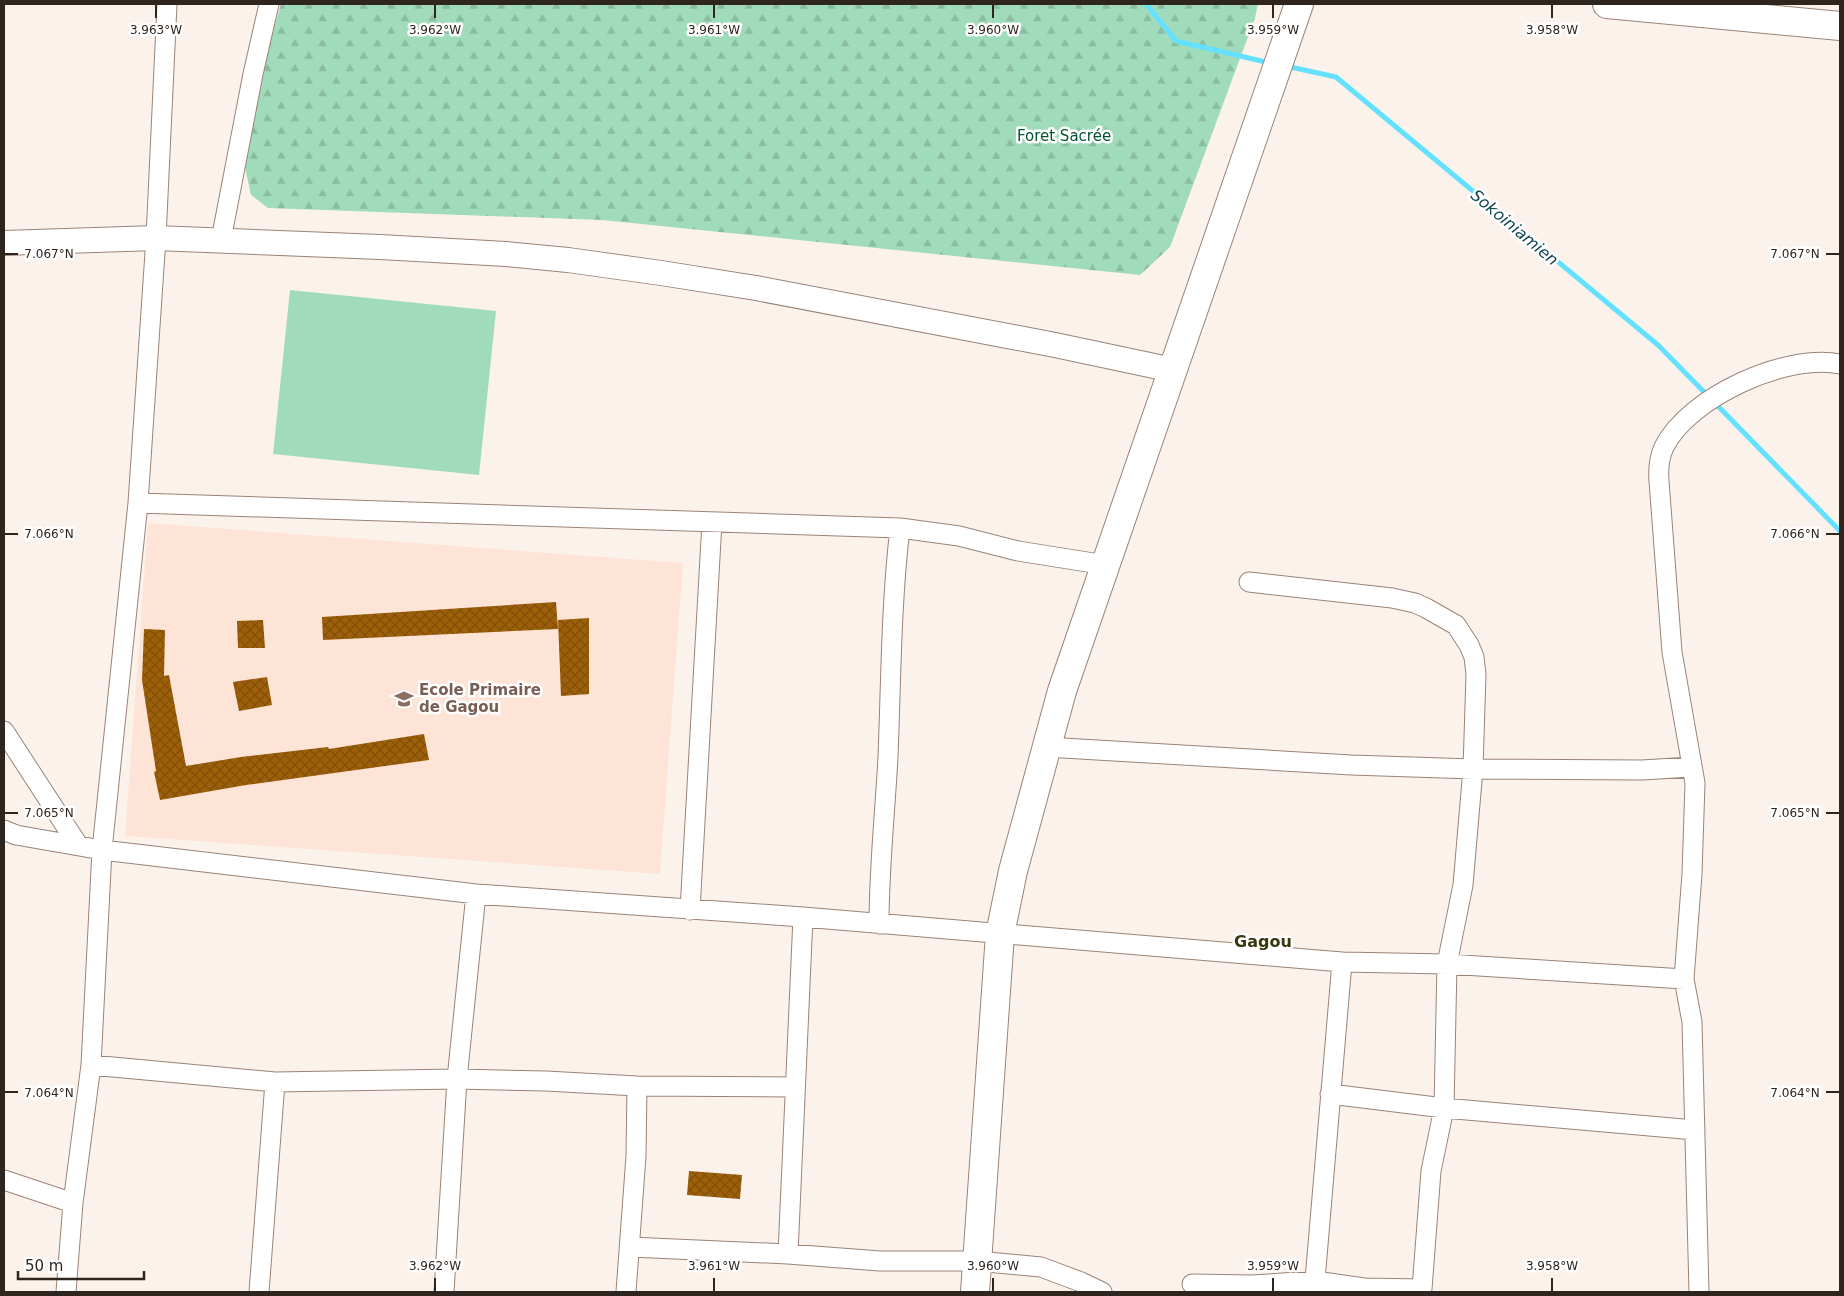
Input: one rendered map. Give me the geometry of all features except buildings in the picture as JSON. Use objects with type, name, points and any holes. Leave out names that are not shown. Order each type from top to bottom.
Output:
[{"type":"main road","points":[[974,1292],[1000,934],[1013,870],[1062,691],[1174,370],[1270,86],[1300,4]]},
{"type":"main road","points":[[1607,4],[1840,26]]},
{"type":"street","points":[[66,1292],[73,1203],[91,1065],[102,850],[138,502],[156,238],[167,4]]},
{"type":"street","points":[[222,240],[253,74],[269,4]]},
{"type":"street","points":[[4,243],[156,238],[506,254],[661,273],[899,315],[1174,370]]},
{"type":"street","points":[[1699,1292],[1692,1022],[1684,979],[1696,793],[1672,652],[1658,469],[1659,461],[1664,447],[1675,430],[1691,413],[1714,397],[1744,382],[1792,365],[1814,362],[1840,364]]},
{"type":"street","points":[[138,502],[900,528],[959,536],[1018,551],[1106,565]]},
{"type":"street","points":[[690,910],[712,522]]},
{"type":"street","points":[[879,924],[880,869],[886,807],[894,614],[900,528]]},
{"type":"street","points":[[1192,1284],[1314,1286],[1430,1291],[1431,1172],[1444,1108],[1447,964],[1463,885],[1473,769],[1476,674],[1474,657],[1469,645],[1456,626],[1426,608],[1407,602],[1248,582]]},
{"type":"street","points":[[4,731],[78,845]]},
{"type":"street","points":[[1046,747],[1351,766],[1642,770],[1691,767]]},
{"type":"street","points":[[8,835],[102,850],[476,894],[803,918],[1342,962],[1447,964],[1684,979]]},
{"type":"street","points":[[444,1292],[457,1079],[476,894]]},
{"type":"street","points":[[788,1254],[803,918]]},
{"type":"street","points":[[1314,1286],[1342,962]]},
{"type":"street","points":[[91,1065],[274,1082],[457,1079],[638,1086],[794,1087]]},
{"type":"street","points":[[259,1292],[274,1082]]},
{"type":"street","points":[[626,1292],[636,1156],[638,1086]]},
{"type":"street","points":[[1330,1094],[1444,1108],[1696,1130]]},
{"type":"street","points":[[4,1180],[73,1203]]},
{"type":"street","points":[[630,1247],[788,1254],[880,1262],[977,1261],[1041,1267],[1102,1292]]},
{"type":"shaded area","name":"Ecole Primaire de Gagou","points":[[148,523],[683,563],[660,874],[125,836]]},
{"type":"green space","name":"Foret Sacrée","points":[[281,4],[1258,4],[1255,18],[1170,247],[1140,275],[602,220],[268,208],[251,195],[244,163],[271,38]]},
{"type":"green space","points":[[290,290],[496,311],[479,475],[273,454]]},
{"type":"waterway","name":"Sokoiniamien","points":[[1146,4],[1176,41],[1270,63]]},
{"type":"waterway","name":"Sokoiniamien","points":[[1286,66],[1336,77],[1658,345],[1708,396]]},
{"type":"waterway","name":"Sokoiniamien","points":[[1714,402],[1840,531]]},
{"type":"place","name":"Ecole Primaire de Gagou","points":[[404,699]]},
{"type":"district","name":"Gagou","points":[[1263,941]]}]
